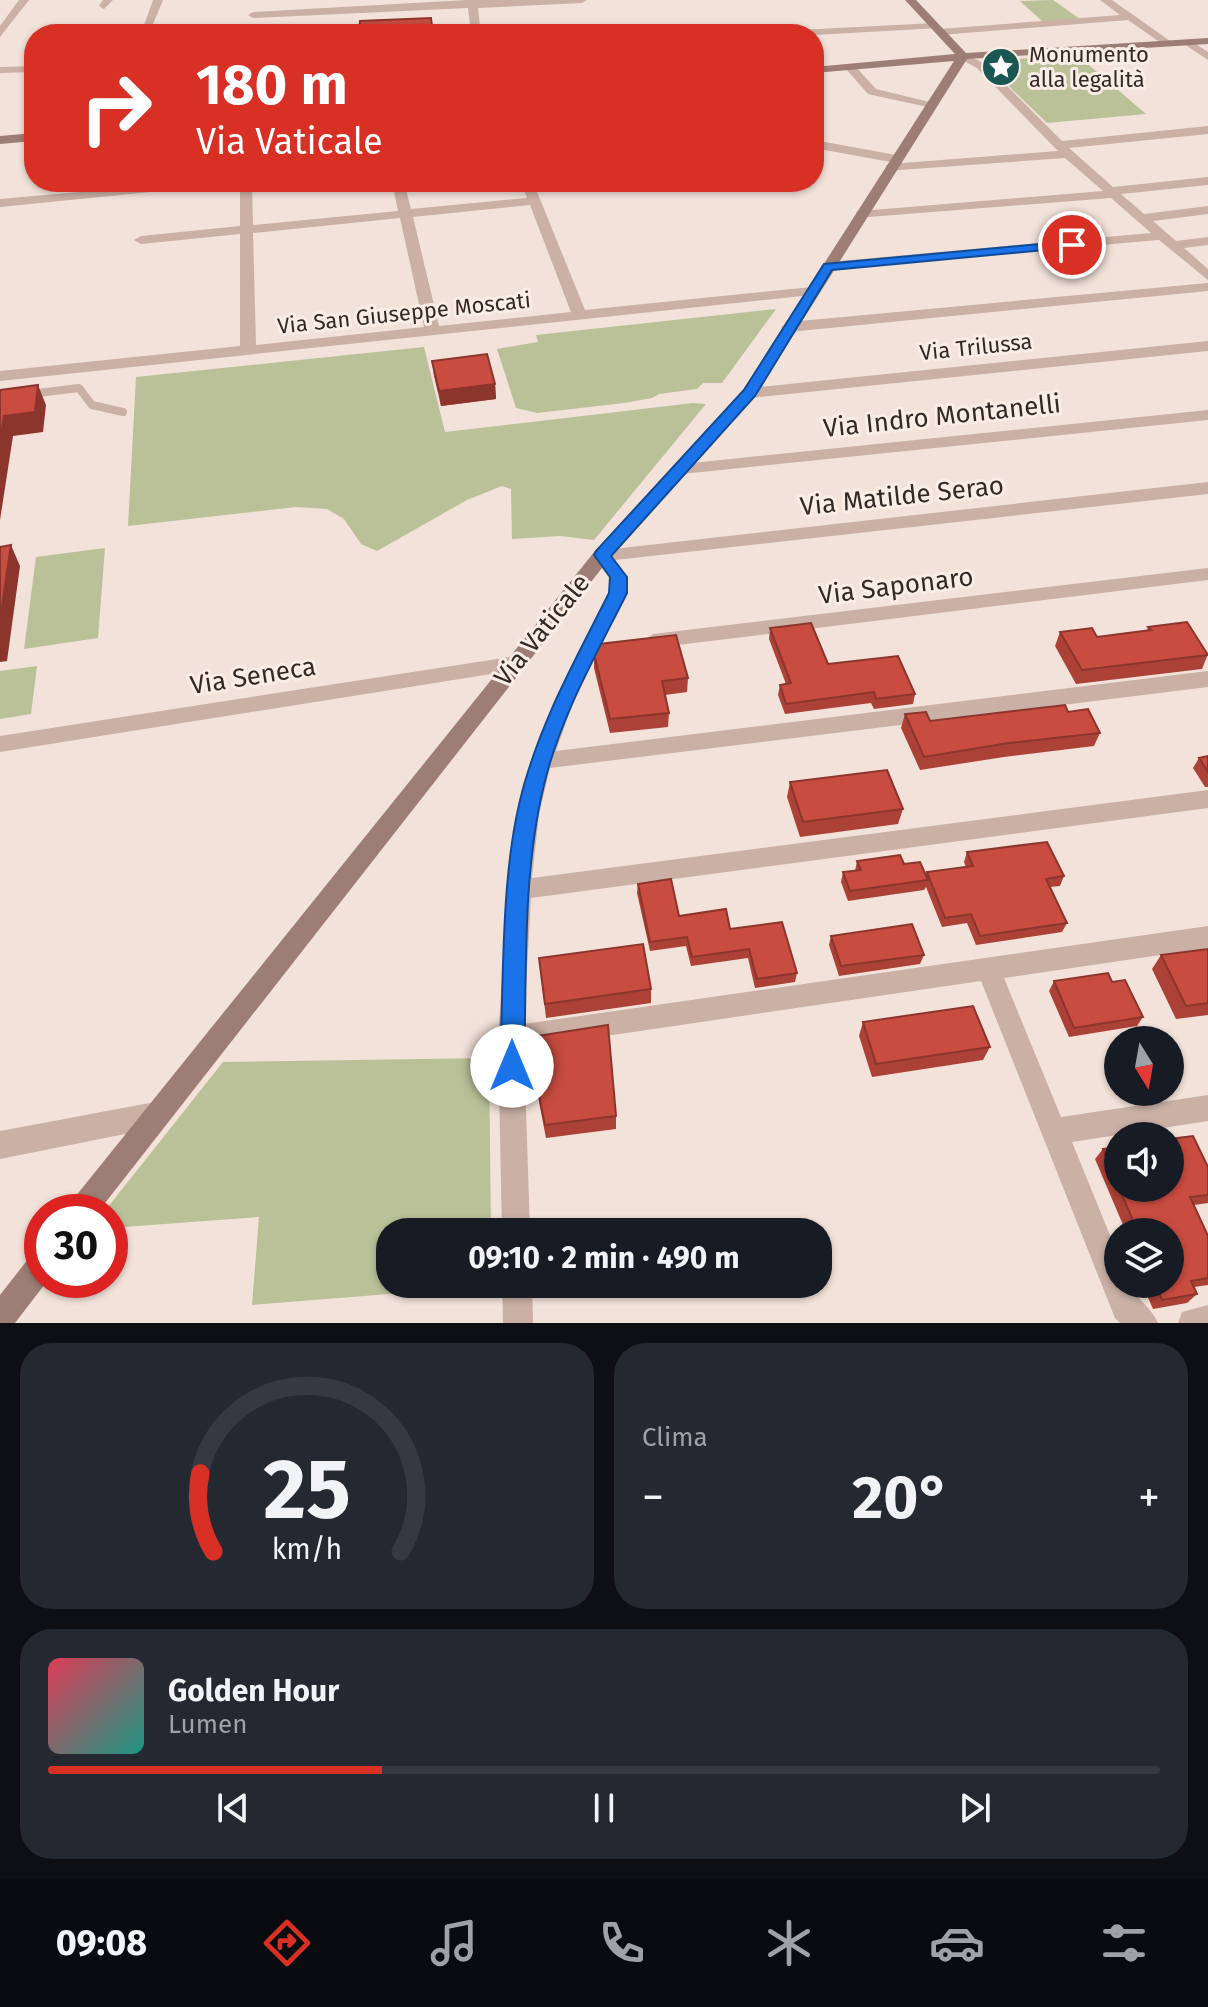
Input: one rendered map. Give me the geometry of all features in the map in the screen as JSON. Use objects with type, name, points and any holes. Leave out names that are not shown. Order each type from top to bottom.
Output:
[{"type":"street","points":[[148,24],[158,0]]},
{"type":"street","points":[[253,15],[582,0]]},
{"type":"street","points":[[910,0],[963,56],[981,66],[1064,150],[1208,276]]},
{"type":"street","points":[[1105,0],[1168,43]]},
{"type":"street","points":[[473,3],[475,24]]},
{"type":"street","points":[[0,8],[21,4]]},
{"type":"street","points":[[0,34],[21,4]]},
{"type":"street","points":[[824,33],[1129,17]]},
{"type":"street","points":[[824,69],[963,56],[1208,41]]},
{"type":"street","points":[[1188,42],[1208,57]]},
{"type":"street","name":"Via Vaticale","points":[[95,1194],[602,555],[749,393],[963,56]]},
{"type":"street","points":[[850,67],[872,92],[932,104]]},
{"type":"street","points":[[0,70],[24,69]]},
{"type":"street","points":[[824,147],[893,164],[1064,150],[1208,130]]},
{"type":"street","points":[[0,140],[24,138]]},
{"type":"street","points":[[861,215],[1208,181]]},
{"type":"street","points":[[0,203],[123,192]]},
{"type":"street","points":[[246,192],[248,352]]},
{"type":"street","points":[[400,192],[433,333]]},
{"type":"street","points":[[531,192],[580,316]]},
{"type":"street","points":[[141,240],[535,201]]},
{"type":"street","points":[[1142,218],[1208,210]]},
{"type":"street","points":[[828,266],[1168,241],[1208,241]]},
{"type":"street","points":[[789,327],[1208,287]]},
{"type":"street","name":"Via San Giuseppe Moscati","points":[[0,376],[812,291]]},
{"type":"street","name":"Via Trilussa","points":[[749,393],[1208,346]]},
{"type":"street","name":"Via Indro Montanelli","points":[[682,469],[1208,415]]},
{"type":"street","name":"Via Matilde Serao","points":[[602,555],[1208,488]]},
{"type":"street","points":[[516,1218],[511,1038],[519,890],[528,814],[542,761],[563,703],[618,593],[618,577],[602,555]]},
{"type":"street","name":"Via Saponaro","points":[[589,649],[1208,574]]},
{"type":"street","name":"Via Seneca","points":[[0,744],[516,663]]},
{"type":"street","points":[[542,761],[1208,679]]},
{"type":"street","points":[[519,890],[1208,799]]},
{"type":"street","points":[[511,1038],[1208,937]]},
{"type":"street","points":[[989,970],[1125,1308],[1143,1323]]},
{"type":"street","points":[[1054,1131],[1208,1108]]},
{"type":"street","points":[[0,1145],[155,1115]]},
{"type":"street","points":[[0,1319],[24,1288]]},
{"type":"street","points":[[517,1298],[518,1323]]},
{"type":"street","points":[[1193,1323],[1208,1320]]},
{"type":"lane","points":[[16,396],[79,388],[92,405],[123,412]]},
{"type":"green space","points":[[1053,0],[1080,19],[1043,22],[1020,1]]},
{"type":"green space","points":[[1076,54],[1146,114],[1047,123],[984,62]]},
{"type":"green space","points":[[776,309],[722,383],[703,383],[697,389],[624,403],[537,413],[516,408],[497,349],[538,342],[536,335]]},
{"type":"green space","points":[[424,347],[445,432],[706,404],[594,540],[560,536],[512,539],[511,489],[502,486],[467,500],[377,551],[361,544],[344,519],[327,509],[296,507],[128,526],[136,377]]},
{"type":"green space","points":[[105,548],[98,638],[24,649],[36,557]]},
{"type":"green space","points":[[37,666],[31,714],[0,719],[0,671]]},
{"type":"green space","points":[[489,1058],[491,1218],[376,1218],[376,1295],[252,1305],[259,1217],[128,1227],[128,1194],[118,1194],[223,1062]]},
{"type":"building","points":[[431,18],[432,24],[360,24],[360,21]]},
{"type":"building","points":[[487,354],[495,384],[439,391],[432,361]]},
{"type":"building","points":[[38,385],[35,412],[4,416],[0,442],[0,390]]},
{"type":"building","points":[[11,545],[0,620],[0,547]]},
{"type":"building","points":[[1187,622],[1208,655],[1082,670],[1060,632],[1092,628],[1097,637]]},
{"type":"building","points":[[811,623],[828,664],[898,656],[915,694],[876,699],[874,692],[786,704],[780,685],[791,683],[770,628]]},
{"type":"building","points":[[676,635],[688,678],[662,681],[669,713],[610,719],[594,654],[599,644]]},
{"type":"building","points":[[1065,705],[1068,712],[1088,709],[1100,733],[924,757],[905,714],[926,712],[930,721]]},
{"type":"building","points":[[1208,756],[1208,772],[1199,758]]},
{"type":"building","points":[[887,770],[903,809],[803,822],[790,782]]},
{"type":"building","points":[[1047,842],[1064,876],[1046,879],[1067,923],[980,936],[971,914],[945,918],[927,872],[973,866],[967,852]]},
{"type":"building","points":[[900,855],[904,864],[920,862],[928,880],[850,891],[843,872],[861,870],[857,861]]},
{"type":"building","points":[[671,879],[679,916],[726,909],[730,929],[782,922],[797,973],[757,979],[749,949],[692,957],[687,937],[650,942],[638,884]]},
{"type":"building","points":[[912,924],[924,955],[841,966],[831,936]]},
{"type":"building","points":[[643,944],[651,989],[545,1004],[539,958]]},
{"type":"building","points":[[1208,949],[1208,1003],[1186,1006],[1161,955]]},
{"type":"building","points":[[1108,973],[1112,982],[1125,980],[1143,1017],[1074,1028],[1054,981]]},
{"type":"building","points":[[973,1006],[990,1047],[876,1064],[863,1022]]},
{"type":"building","points":[[608,1025],[616,1116],[545,1125],[538,1090],[541,1075],[537,1036]]},
{"type":"building","points":[[1193,1136],[1208,1167],[1208,1195],[1190,1197],[1208,1236],[1208,1278],[1191,1281],[1197,1294],[1184,1296],[1184,1218],[1132,1218],[1125,1202],[1184,1202],[1184,1137]]},
{"type":"place","name":"Monumento alla legalità","points":[[1001,67]]},
{"type":"route","points":[[512,1066],[521,861],[528,814],[534,783],[563,703],[618,593],[618,577],[602,555],[749,393],[828,266],[1072,245]]}]
